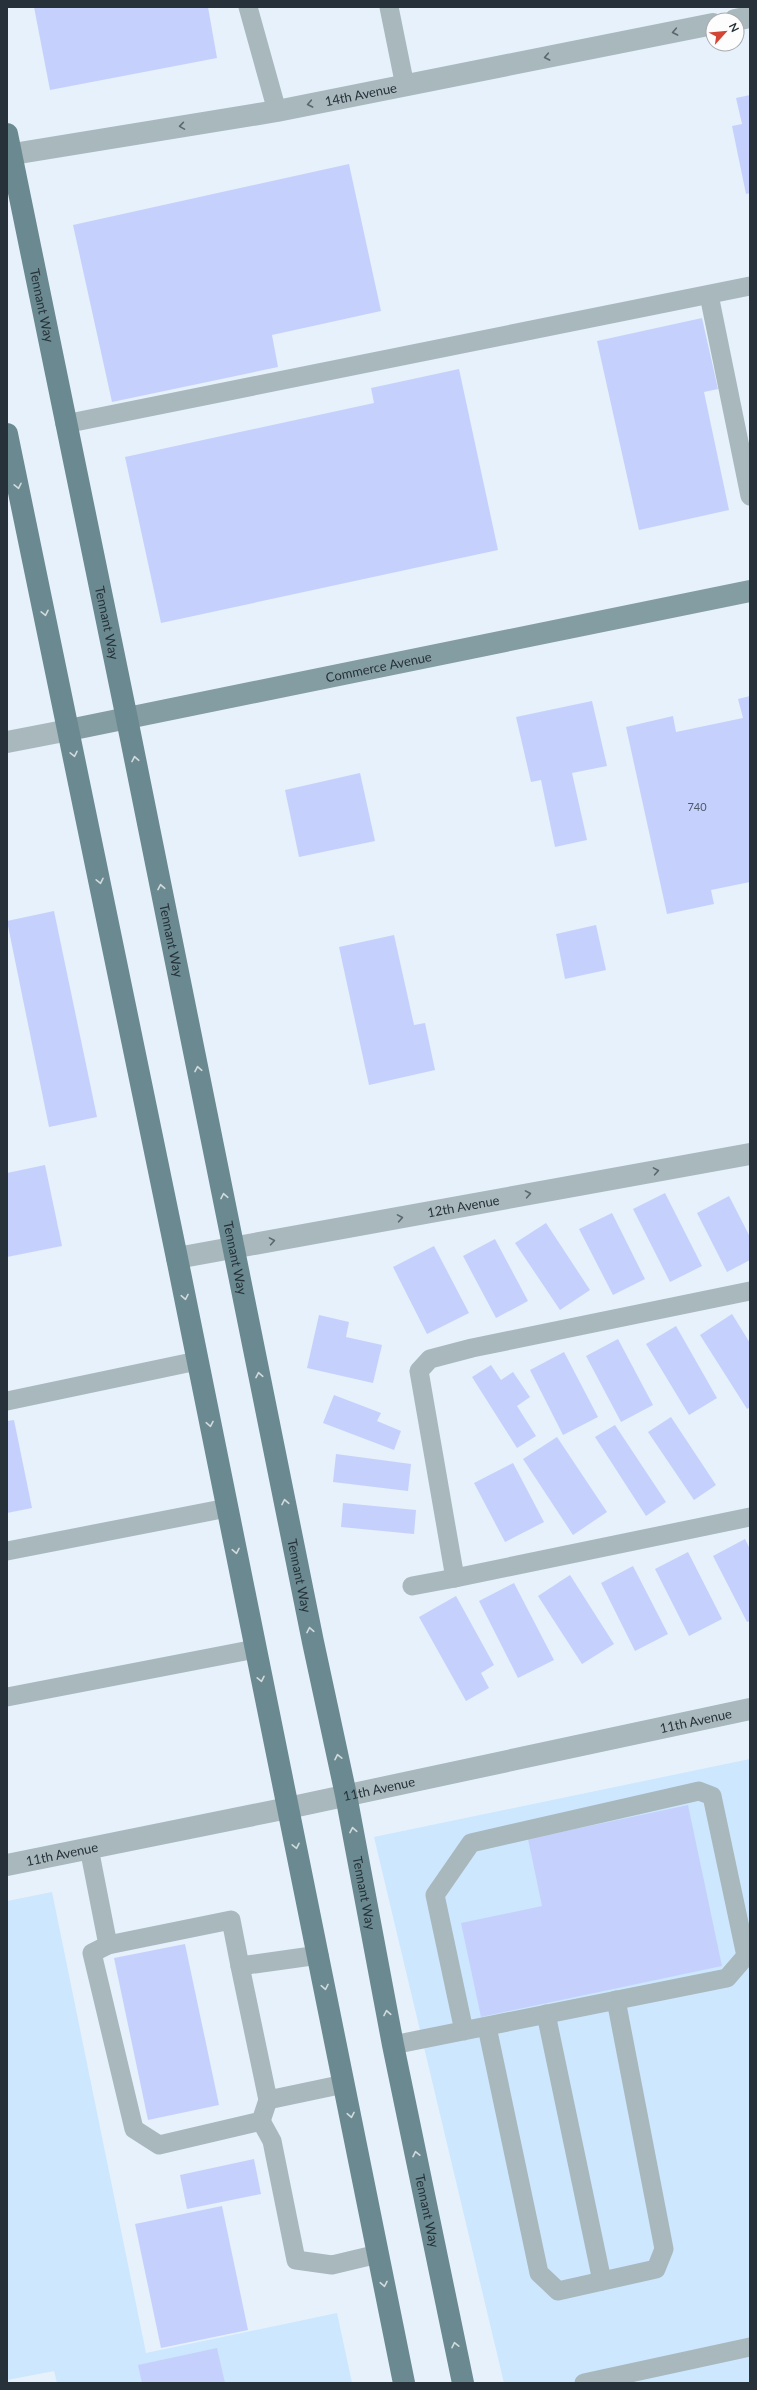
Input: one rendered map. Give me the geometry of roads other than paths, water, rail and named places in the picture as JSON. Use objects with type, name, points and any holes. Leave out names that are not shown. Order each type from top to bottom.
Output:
[{"type":"main road","name":"Tennant Way","points":[[8,148],[127,719],[311,1634],[346,1795],[393,2044],[463,2383]]},
{"type":"main road","points":[[7,436],[177,1258],[255,1649],[319,1955],[404,2383]]},
{"type":"main road","name":"Commerce Avenue","points":[[69,730],[750,591]]},
{"type":"street","name":"14th Avenue","points":[[8,148],[277,111],[705,26]]},
{"type":"street","name":"Commerce Avenue","points":[[7,742],[69,730]]},
{"type":"street","name":"12th Avenue","points":[[177,1258],[750,1154]]},
{"type":"street","name":"11th Avenue","points":[[7,1865],[288,1808],[750,1709]]},
{"type":"lane","points":[[248,7],[277,111]]},
{"type":"lane","points":[[389,7],[405,86]]},
{"type":"lane","points":[[65,424],[750,286]]},
{"type":"lane","points":[[709,295],[750,496]]},
{"type":"lane","points":[[455,1578],[419,1371],[430,1358],[750,1291]]},
{"type":"lane","points":[[7,1401],[198,1361]]},
{"type":"lane","points":[[7,1551],[227,1508]]},
{"type":"lane","points":[[412,1586],[750,1517]]},
{"type":"lane","points":[[7,1697],[255,1649]]},
{"type":"lane","points":[[393,2044],[487,2027],[727,1978],[746,1956],[712,1796],[699,1791],[471,1843],[435,1894],[464,2031]]},
{"type":"lane","points":[[89,1848],[108,1945]]},
{"type":"lane","points":[[261,2121],[159,2145],[134,2129],[92,1953],[108,1945],[231,1920],[268,2100],[261,2121],[272,2141],[296,2260],[332,2265],[378,2254]]},
{"type":"lane","points":[[240,1966],[319,1955]]},
{"type":"lane","points":[[487,2027],[539,2273],[558,2291],[656,2268],[664,2249],[616,2000]]},
{"type":"lane","points":[[546,2014],[602,2281]]},
{"type":"lane","points":[[268,2100],[344,2084]]},
{"type":"lane","points":[[584,2383],[750,2347]]}]
